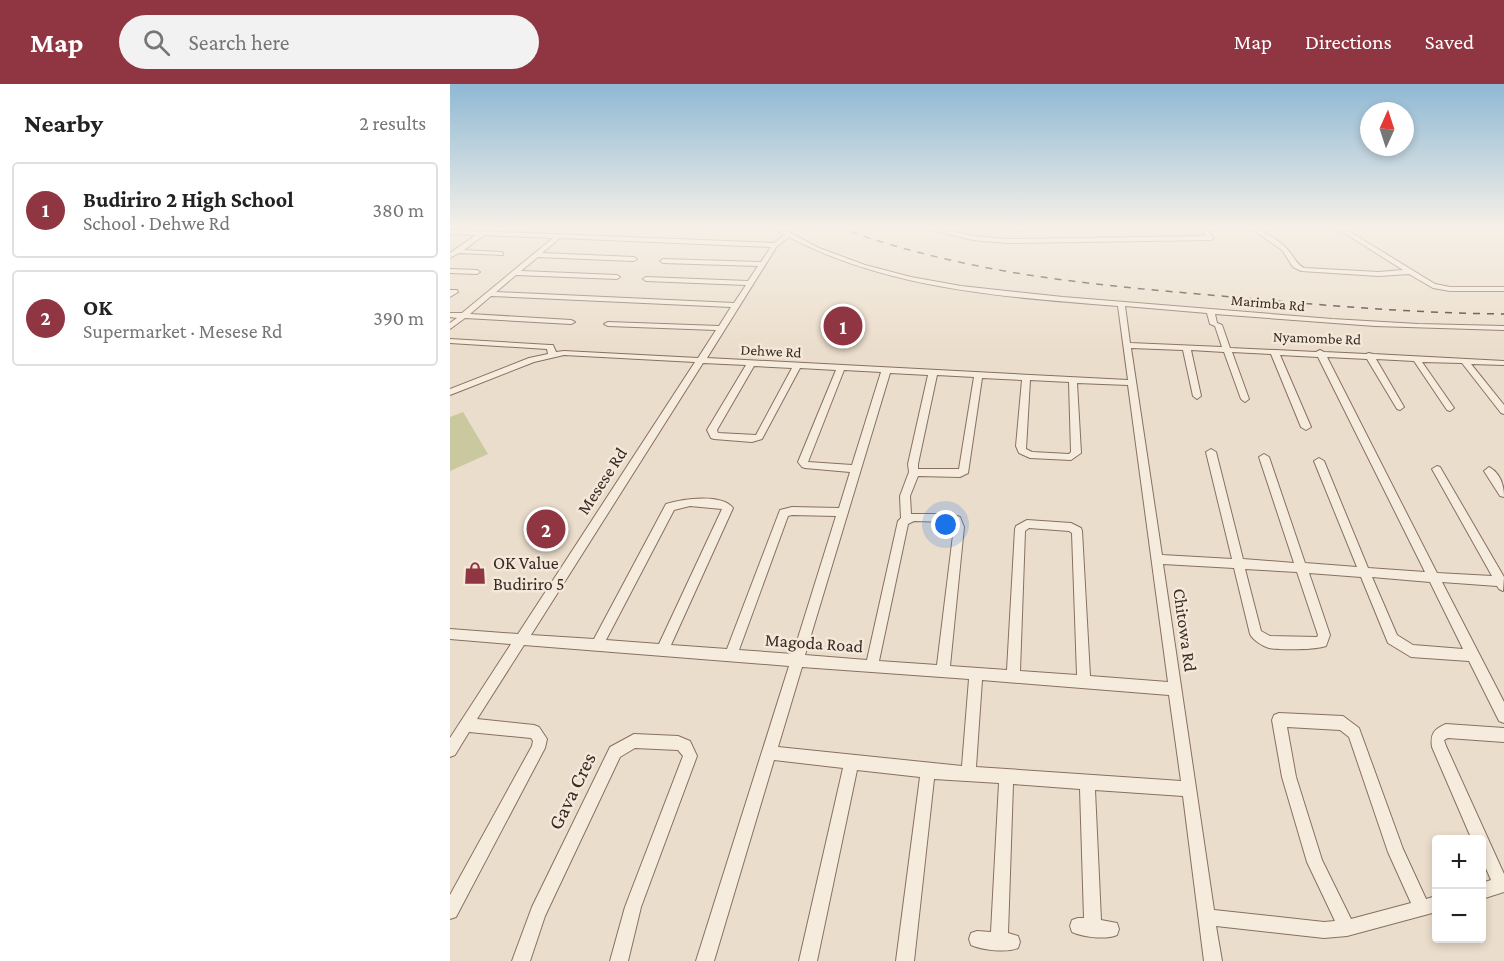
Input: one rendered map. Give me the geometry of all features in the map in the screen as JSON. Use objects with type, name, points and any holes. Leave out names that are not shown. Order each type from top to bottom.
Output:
[{"type":"street","points":[[450,327],[520,268]]},
{"type":"street","name":"Mesese Rd","points":[[450,750],[761,268]]},
{"type":"street","name":"Marimba Rd","points":[[873,268],[922,281],[1121,303],[1368,324],[1504,328]]},
{"type":"street","points":[[1299,268],[1379,274],[1408,272]]},
{"type":"street","points":[[1402,268],[1440,288],[1504,289]]},
{"type":"street","points":[[450,271],[477,272]]},
{"type":"street","points":[[514,273],[617,277]]},
{"type":"street","points":[[646,279],[751,283]]},
{"type":"street","points":[[490,294],[737,305]]},
{"type":"street","name":"Chitowa Rd","points":[[1121,303],[1213,961]]},
{"type":"street","points":[[1210,311],[1214,324],[1218,325],[1229,350],[1245,399]]},
{"type":"street","points":[[450,315],[571,322]]},
{"type":"street","points":[[608,324],[722,328]]},
{"type":"street","points":[[450,341],[550,347],[552,354]]},
{"type":"street","name":"Nyamombe Rd","points":[[1128,345],[1320,352],[1504,363]]},
{"type":"street","points":[[1187,348],[1197,396]]},
{"type":"street","points":[[1274,351],[1306,427]]},
{"type":"street","points":[[1320,352],[1504,716]]},
{"type":"street","name":"Dehwe Rd","points":[[450,393],[552,354],[1133,383]]},
{"type":"street","points":[[1369,355],[1400,407]]},
{"type":"street","points":[[1416,358],[1450,408]]},
{"type":"street","points":[[1464,361],[1504,411]]},
{"type":"street","points":[[751,364],[712,430],[714,436],[752,439],[761,435],[797,366]]},
{"type":"street","points":[[841,368],[803,462],[805,465],[857,470]]},
{"type":"street","points":[[705,961],[799,661],[886,371]]},
{"type":"street","points":[[872,665],[906,519],[905,496],[914,472],[912,465],[933,373]]},
{"type":"street","points":[[914,472],[960,473],[966,470],[978,375]]},
{"type":"street","points":[[1026,378],[1022,451],[1030,455],[1071,457],[1076,453],[1072,380]]},
{"type":"street","points":[[1211,452],[1253,627],[1258,637],[1268,642],[1322,642],[1324,634],[1264,457]]},
{"type":"street","points":[[1319,461],[1392,639],[1398,645],[1411,651],[1472,655]]},
{"type":"street","points":[[1437,469],[1503,584]]},
{"type":"street","points":[[1489,471],[1504,493]]},
{"type":"street","points":[[597,645],[670,507],[684,502],[724,505],[728,508],[663,650]]},
{"type":"street","points":[[731,655],[784,513],[792,511],[843,513]]},
{"type":"street","points":[[906,519],[951,518],[958,523],[943,670]]},
{"type":"street","points":[[1013,676],[1020,529],[1027,524],[1071,527],[1077,531],[1084,681]]},
{"type":"street","points":[[1158,560],[1301,566],[1366,574],[1503,584]]},
{"type":"street","name":"Magoda Road","points":[[450,634],[1175,689]]},
{"type":"street","points":[[969,773],[976,673]]},
{"type":"street","points":[[1207,917],[1271,926],[1324,930],[1347,928],[1429,906],[1396,852],[1357,736],[1343,723],[1279,720],[1289,777],[1315,862],[1347,928]]},
{"type":"street","points":[[450,910],[538,748],[540,739],[539,734],[534,732],[467,725]]},
{"type":"street","points":[[1478,835],[1438,747],[1437,737],[1446,731],[1504,735]]},
{"type":"street","name":"Gava Cres","points":[[521,961],[538,913],[615,752],[634,741],[678,743],[685,746],[690,756],[633,907],[619,961]]},
{"type":"street","points":[[769,753],[928,771],[1189,789]]},
{"type":"street","points":[[808,961],[852,762]]},
{"type":"street","points":[[905,961],[928,771]]},
{"type":"street","points":[[977,939],[1006,941],[1006,776]]},
{"type":"street","points":[[1087,781],[1085,927],[1111,930]]},
{"type":"street","points":[[1486,851],[1502,885],[1486,890]]},
{"type":"green space","points":[[463,412],[488,454],[450,471],[450,417]]},
{"type":"railway","points":[[990,268],[1068,281],[1162,291],[1320,305],[1504,314]]},
{"type":"place","name":"Budiriro 2 High School","points":[[843,326]]},
{"type":"place","name":"OK","points":[[546,529]]},
{"type":"place","name":"OK Value Budiriro 5","points":[[475,573]]}]
